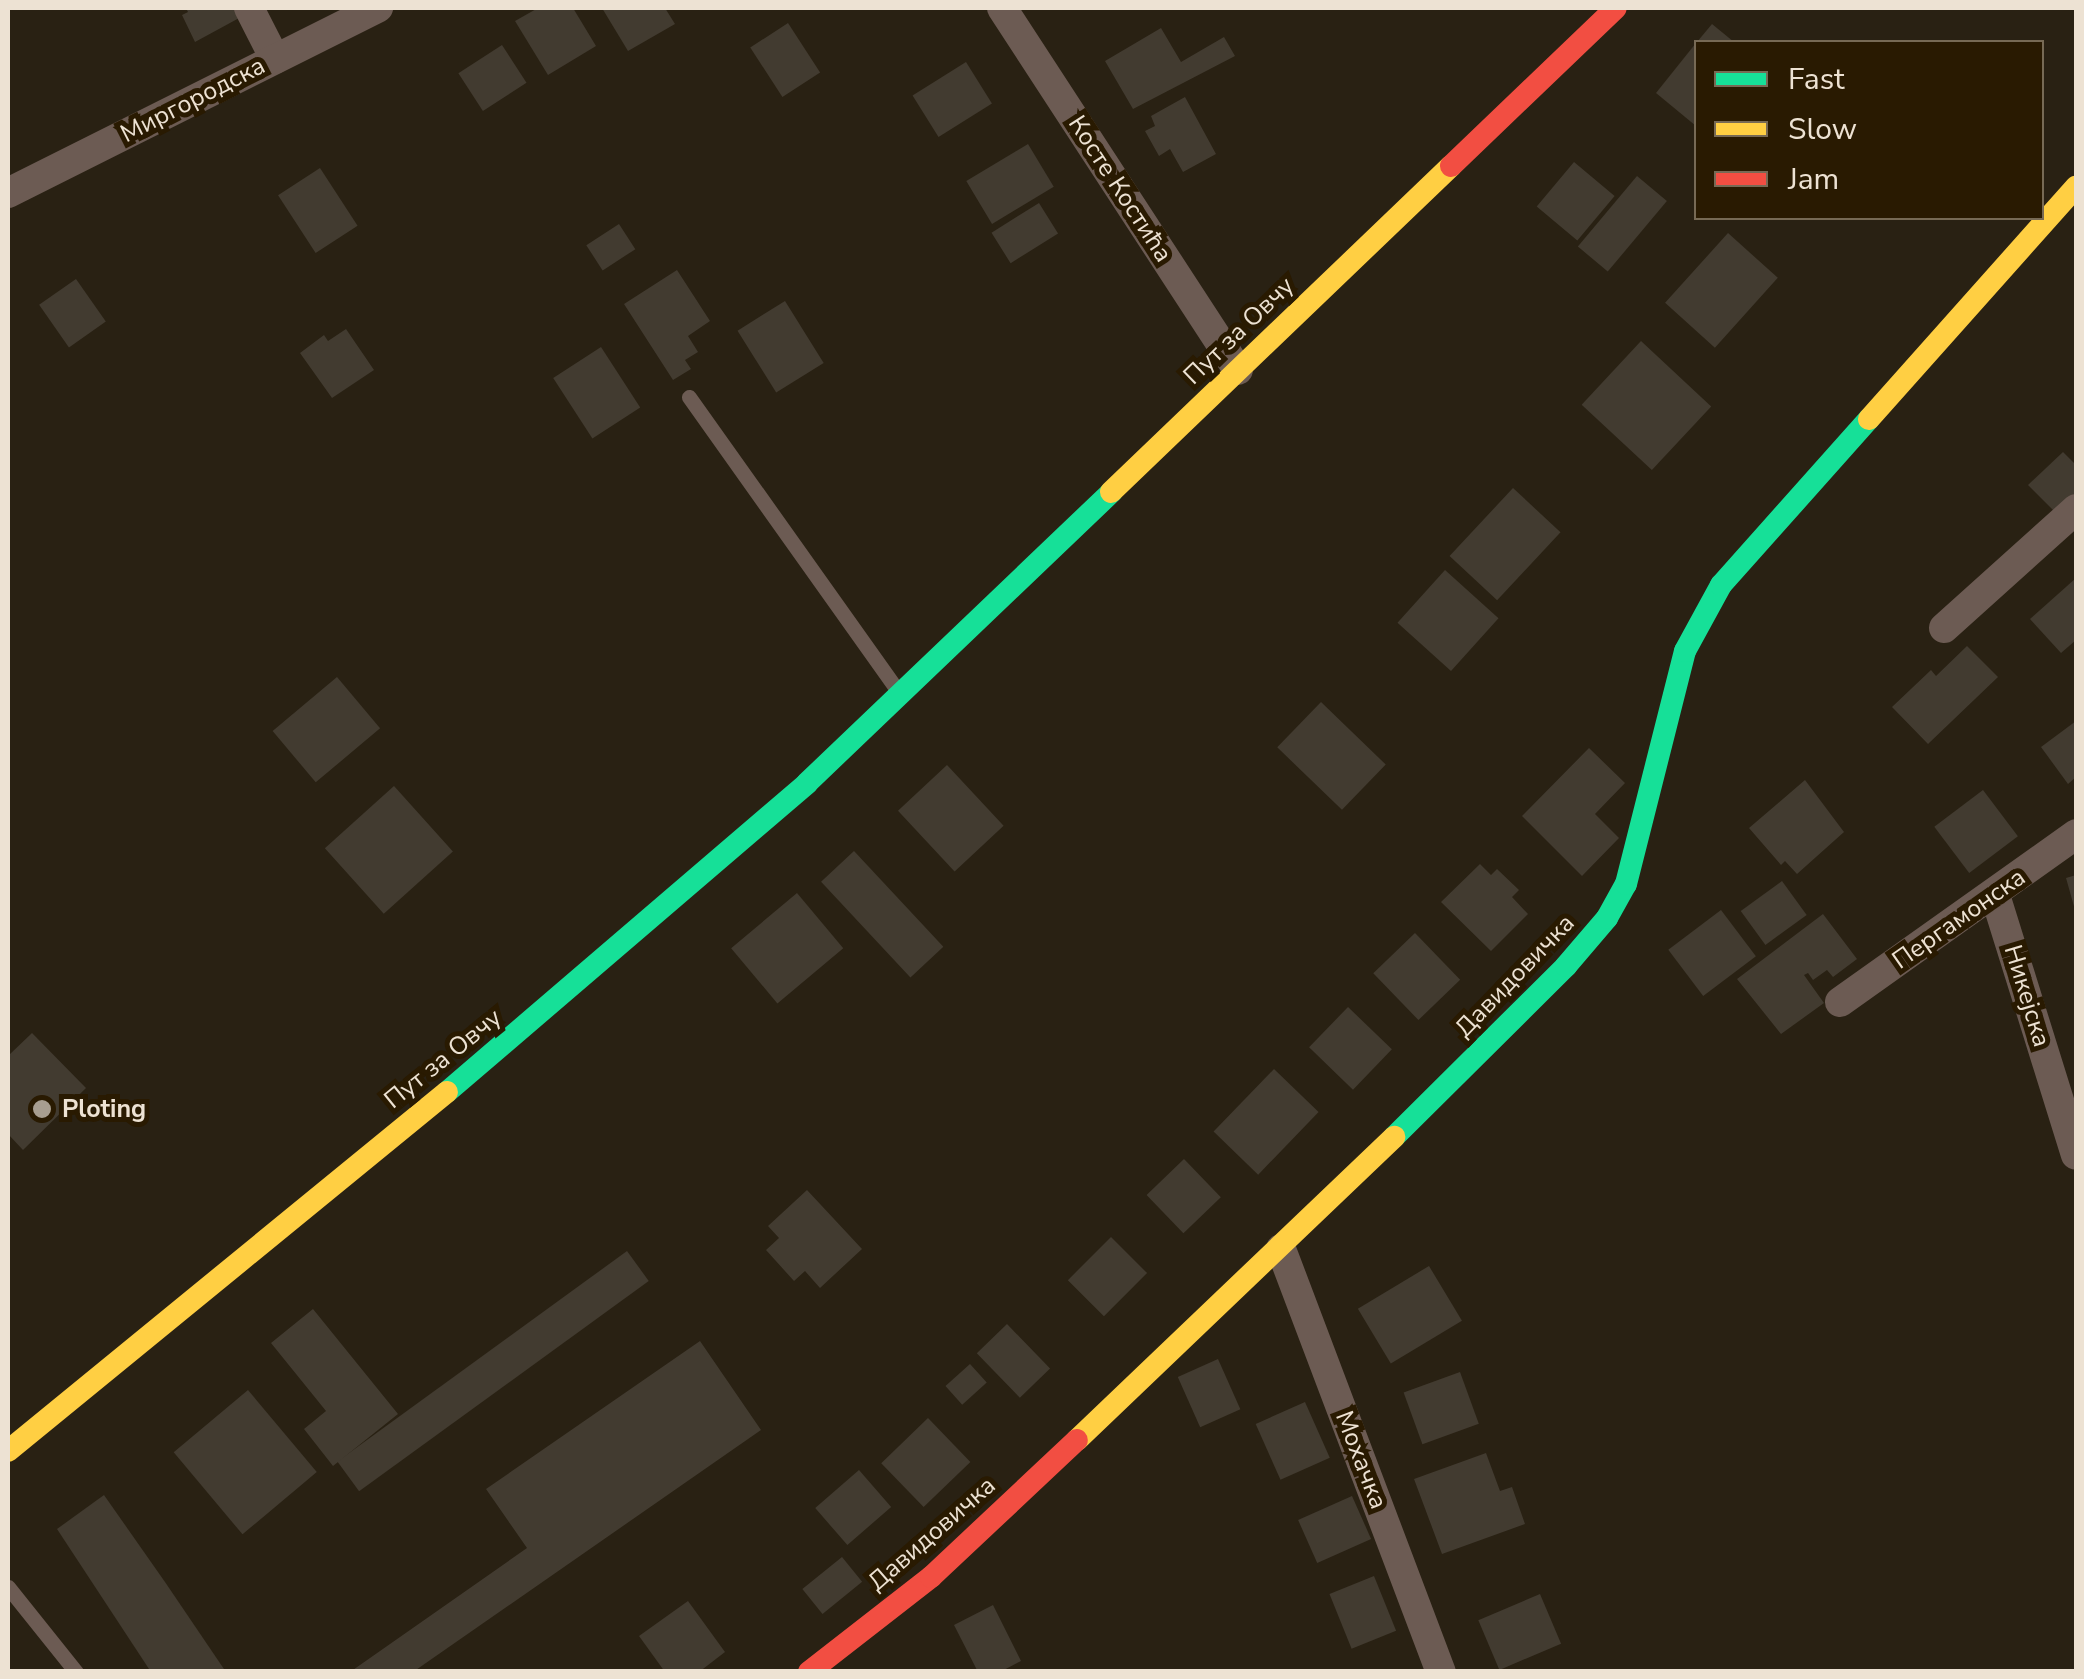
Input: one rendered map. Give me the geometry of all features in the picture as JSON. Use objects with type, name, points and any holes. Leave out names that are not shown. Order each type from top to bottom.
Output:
[{"type":"street","points":[[249,8],[275,59]]},
{"type":"street","name":"Миргородска","points":[[8,193],[378,8]]},
{"type":"street","name":"Косте Костића","points":[[1002,8],[1238,370]]},
{"type":"street","name":"Пут за Овчу","points":[[8,1451],[550,1007],[807,783],[1616,8]]},
{"type":"street","name":"Давидовичка","points":[[809,1672],[931,1577],[1281,1249],[1514,1020],[1607,918],[1626,884],[1637,848],[1685,651],[1722,585],[2076,187]]},
{"type":"street","points":[[1944,628],[2076,508]]},
{"type":"street","name":"Пергамонска","points":[[1840,1002],[1996,895],[2076,834]]},
{"type":"street","name":"Никејска","points":[[1996,895],[2076,1155]]},
{"type":"street","name":"Мохачка","points":[[1281,1249],[1441,1672]]},
{"type":"lane","points":[[688,396],[900,694]]},
{"type":"lane","points":[[8,1587],[76,1672]]},
{"type":"building","points":[[186,8],[236,8],[241,17],[195,42],[182,15],[188,12]]},
{"type":"building","points":[[538,8],[573,8],[596,46],[548,75],[515,21]]},
{"type":"building","points":[[602,8],[665,8],[675,24],[628,51]]},
{"type":"building","points":[[788,23],[820,72],[782,97],[750,48]]},
{"type":"building","points":[[1712,24],[1732,40],[1699,40]]},
{"type":"building","points":[[1161,28],[1181,62],[1224,37],[1235,56],[1133,109],[1105,61]]},
{"type":"building","points":[[502,45],[527,83],[483,111],[458,73]]},
{"type":"building","points":[[1694,46],[1694,124],[1656,93]]},
{"type":"building","points":[[966,62],[992,104],[939,137],[913,95]]},
{"type":"building","points":[[1185,97],[1216,154],[1183,172],[1170,149],[1159,156],[1145,131],[1155,126],[1151,116]]},
{"type":"building","points":[[1028,144],[1054,187],[992,224],[966,181]]},
{"type":"building","points":[[1574,162],[1615,196],[1577,240],[1537,206]]},
{"type":"building","points":[[320,168],[358,226],[316,253],[278,195]]},
{"type":"building","points":[[1637,176],[1667,201],[1608,272],[1578,246]]},
{"type":"building","points":[[1039,203],[1058,234],[1011,263],[992,233]]},
{"type":"building","points":[[619,224],[635,249],[603,270],[586,245]]},
{"type":"building","points":[[1728,233],[1778,278],[1715,348],[1665,303]]},
{"type":"building","points":[[677,270],[710,321],[688,336],[698,352],[685,360],[691,369],[673,380],[624,304]]},
{"type":"building","points":[[76,279],[106,322],[69,347],[39,305]]},
{"type":"building","points":[[785,301],[824,363],[776,393],[738,331]]},
{"type":"building","points":[[346,329],[374,370],[332,398],[300,353],[324,335],[328,341]]},
{"type":"building","points":[[1641,341],[1711,406],[1652,470],[1582,405]]},
{"type":"building","points":[[601,347],[640,407],[592,438],[553,378]]},
{"type":"building","points":[[2063,452],[2076,465],[2076,492],[2055,512],[2028,485]]},
{"type":"building","points":[[1513,488],[1561,532],[1497,600],[1450,556]]},
{"type":"building","points":[[1445,570],[1499,618],[1451,671],[1397,623]]},
{"type":"building","points":[[2076,578],[2076,640],[2061,653],[2030,619]]},
{"type":"building","points":[[1967,646],[1998,677],[1928,744],[1892,707],[1931,670],[1936,676]]},
{"type":"building","points":[[337,677],[380,728],[316,782],[273,731]]},
{"type":"building","points":[[1321,702],[1386,765],[1342,810],[1277,747]]},
{"type":"building","points":[[2076,721],[2076,777],[2068,784],[2041,747]]},
{"type":"building","points":[[1589,748],[1625,783],[1595,814],[1619,838],[1582,876],[1522,816]]},
{"type":"building","points":[[947,765],[1004,826],[955,871],[898,811]]},
{"type":"building","points":[[1805,780],[1844,832],[1797,874],[1785,861],[1781,865],[1749,828]]},
{"type":"building","points":[[394,786],[453,851],[384,914],[325,848]]},
{"type":"building","points":[[1983,790],[2018,836],[1969,873],[1934,827]]},
{"type":"building","points":[[854,851],[943,947],[910,977],[821,882]]},
{"type":"building","points":[[1480,864],[1491,875],[1497,869],[1519,890],[1512,897],[1528,914],[1491,951],[1441,902]]},
{"type":"building","points":[[2076,875],[2076,910],[2075,910],[2066,878]]},
{"type":"building","points":[[1782,881],[1807,915],[1765,945],[1741,911]]},
{"type":"building","points":[[797,893],[843,948],[777,1003],[731,948]]},
{"type":"building","points":[[1721,910],[1756,956],[1703,996],[1668,950]]},
{"type":"building","points":[[1823,914],[1857,959],[1833,977],[1827,970],[1813,980],[1808,973],[1804,975],[1824,1003],[1781,1034],[1737,979]]},
{"type":"building","points":[[1415,933],[1460,980],[1418,1020],[1373,973]]},
{"type":"building","points":[[1348,1007],[1392,1049],[1353,1090],[1309,1047]]},
{"type":"building","points":[[32,1033],[86,1088],[23,1150],[8,1134],[8,1056]]},
{"type":"building","points":[[1274,1069],[1319,1112],[1258,1175],[1214,1132]]},
{"type":"building","points":[[1184,1159],[1221,1197],[1183,1233],[1147,1195]]},
{"type":"building","points":[[807,1190],[862,1249],[820,1288],[805,1271],[794,1281],[766,1250],[779,1238],[768,1226]]},
{"type":"building","points":[[1111,1237],[1147,1273],[1104,1316],[1068,1280]]},
{"type":"building","points":[[627,1251],[649,1281],[359,1491],[337,1461]]},
{"type":"building","points":[[1429,1266],[1462,1321],[1391,1364],[1358,1309]]},
{"type":"building","points":[[313,1309],[398,1414],[333,1466],[304,1429],[326,1411],[271,1343]]},
{"type":"building","points":[[1007,1324],[1050,1369],[1020,1398],[977,1353]]},
{"type":"building","points":[[700,1341],[761,1430],[413,1672],[350,1672],[527,1548],[486,1489]]},
{"type":"building","points":[[1218,1359],[1240,1409],[1200,1427],[1178,1377]]},
{"type":"building","points":[[970,1364],[987,1383],[962,1405],[945,1386]]},
{"type":"building","points":[[1460,1372],[1479,1424],[1422,1444],[1404,1393]]},
{"type":"building","points":[[248,1390],[317,1472],[242,1534],[174,1452]]},
{"type":"building","points":[[1305,1402],[1330,1458],[1280,1480],[1256,1424]]},
{"type":"building","points":[[928,1418],[970,1462],[924,1507],[881,1463]]},
{"type":"building","points":[[1486,1453],[1500,1491],[1512,1487],[1525,1524],[1442,1554],[1414,1479]]},
{"type":"building","points":[[859,1470],[891,1507],[847,1545],[815,1508]]},
{"type":"building","points":[[104,1495],[226,1672],[151,1672],[57,1529]]},
{"type":"building","points":[[1352,1496],[1371,1539],[1317,1563],[1298,1520]]},
{"type":"building","points":[[842,1557],[862,1582],[823,1614],[802,1589]]},
{"type":"building","points":[[1374,1576],[1396,1631],[1352,1649],[1329,1594]]},
{"type":"building","points":[[1540,1594],[1561,1644],[1499,1670],[1478,1620]]},
{"type":"building","points":[[688,1601],[725,1652],[699,1672],[665,1672],[639,1636]]},
{"type":"building","points":[[993,1605],[1021,1661],[1000,1672],[978,1672],[954,1625]]},
{"type":"traffic: fast","points":[[1394,1137],[1566,966],[1607,918],[1626,884],[1685,651],[1721,585],[1869,419]]},
{"type":"traffic: fast","points":[[447,1092],[807,783],[1111,492]]},
{"type":"traffic: slow","points":[[1111,492],[1451,166]]},
{"type":"traffic: slow","points":[[1869,419],[2076,187]]},
{"type":"traffic: slow","points":[[8,1451],[447,1092]]},
{"type":"traffic: slow","points":[[1077,1440],[1394,1137]]},
{"type":"traffic: jam","points":[[1451,166],[1616,8]]},
{"type":"traffic: jam","points":[[809,1672],[931,1577],[1077,1440]]},
{"type":"place","name":"Ploting","points":[[42,1109]]}]
